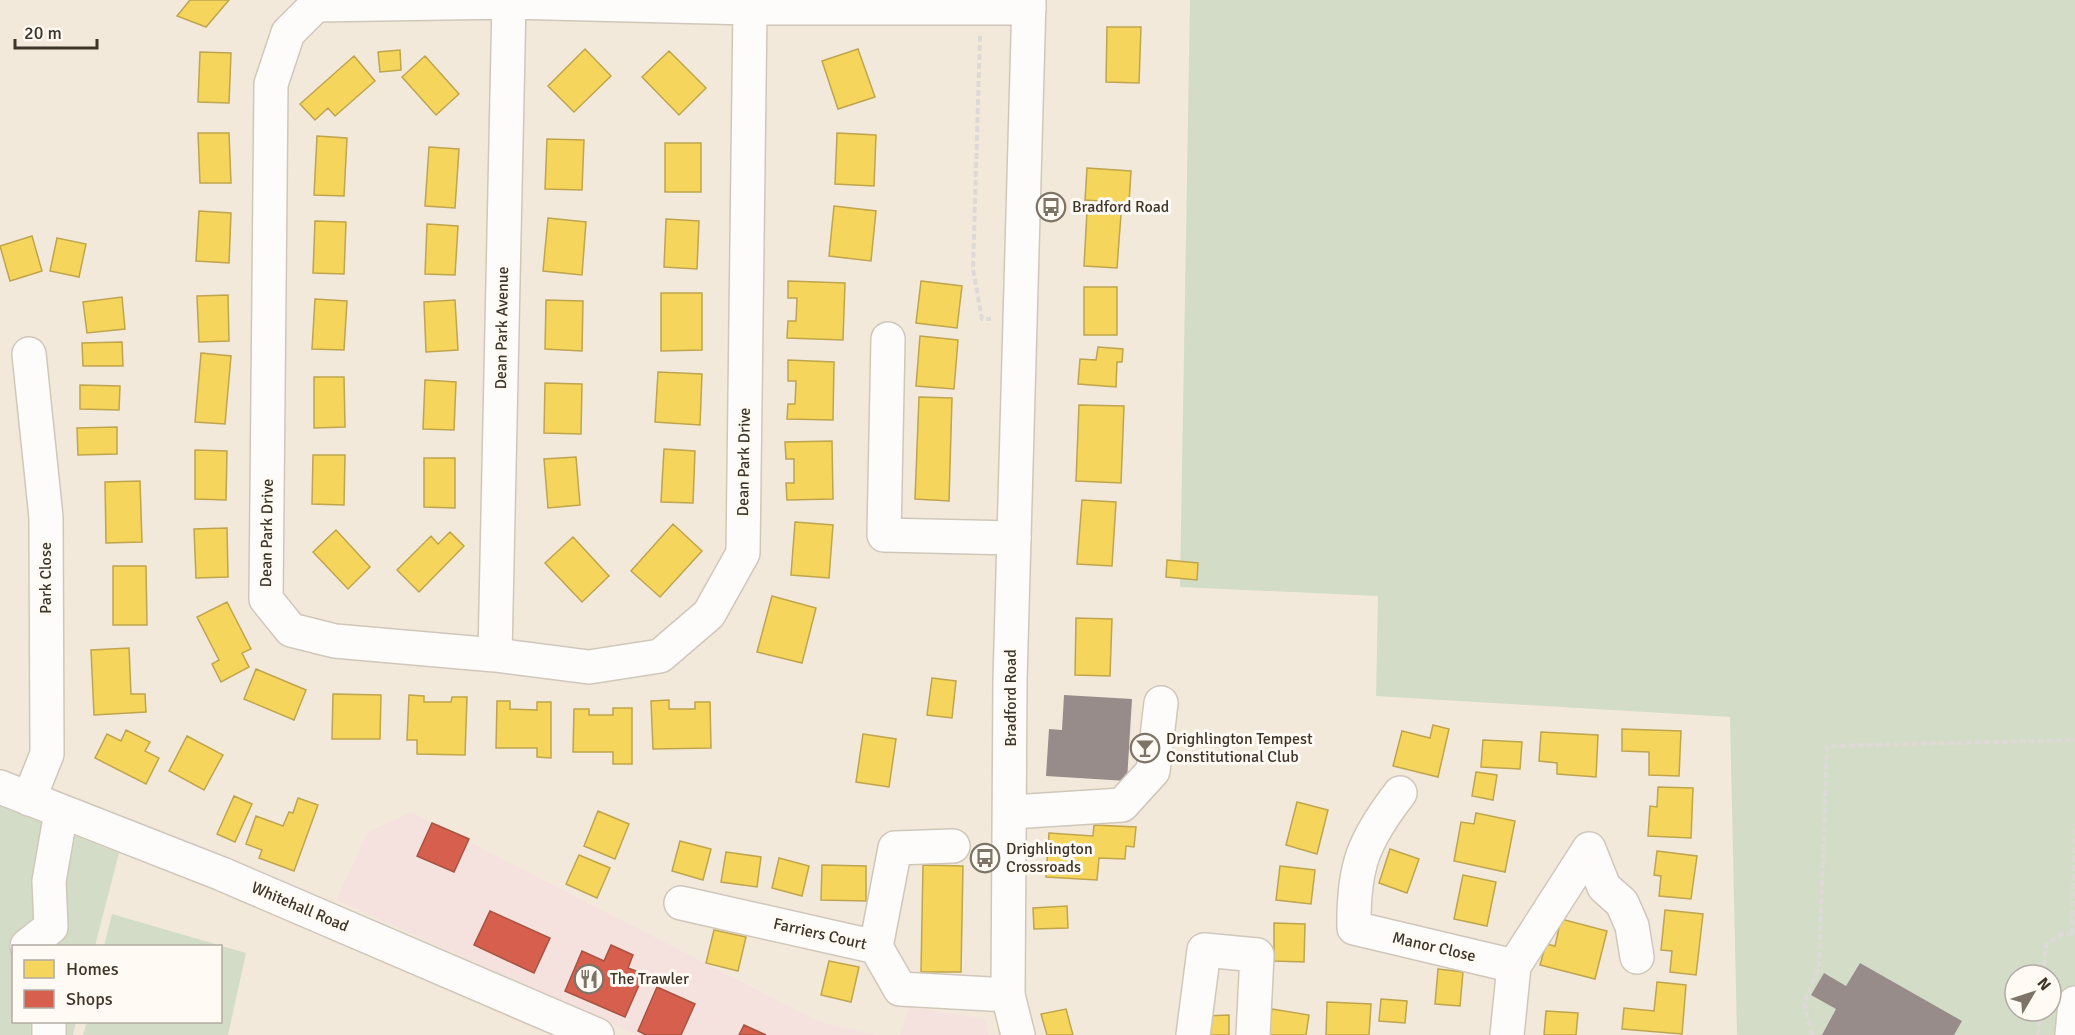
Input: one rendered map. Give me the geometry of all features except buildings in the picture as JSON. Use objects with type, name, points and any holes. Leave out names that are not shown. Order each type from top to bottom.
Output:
[{"type":"street","name":"Dean Park Drive","points":[[750,8],[742,553],[709,614],[660,656],[589,667],[495,655],[335,641],[291,630],[266,599],[271,84],[288,33],[316,5],[509,2],[750,8],[980,8],[1029,4]]},
{"type":"street","name":"Dean Park Avenue","points":[[495,655],[509,2]]},
{"type":"street","name":"Bradford Road","points":[[1018,1035],[1008,995],[1011,812],[1010,680],[1018,320],[1029,4]]},
{"type":"street","points":[[888,339],[884,535],[1014,538]]},
{"type":"street","name":"Park Close","points":[[14,793],[47,754],[46,517],[29,354]]},
{"type":"street","points":[[1011,812],[1122,805],[1153,771],[1161,704]]},
{"type":"street","name":"Whitehall Road","points":[[14,793],[222,874],[597,1035]]},
{"type":"street","name":"Manor Close","points":[[1400,793],[1375,825],[1364,850],[1353,896],[1354,928],[1514,966]]},
{"type":"street","points":[[28,945],[51,927],[49,881],[61,812]]},
{"type":"street","points":[[876,947],[895,848],[953,846]]},
{"type":"street","points":[[1507,1035],[1514,966],[1589,849],[1604,887],[1622,903],[1632,926],[1637,957]]},
{"type":"street","name":"Farriers Court","points":[[681,903],[876,947],[900,989],[1008,995]]},
{"type":"street","points":[[1193,1035],[1204,950],[1257,955],[1253,1035]]},
{"type":"street","points":[[2072,1035],[2075,1003]]},
{"type":"path","points":[[980,8],[973,269],[982,319],[1018,320]]},
{"type":"path","points":[[1812,1035],[1804,1003],[1819,968],[1827,746],[2075,740]]},
{"type":"path","points":[[2044,963],[2046,945],[2063,933],[2074,935],[2075,824]]},
{"type":"shaded area","points":[[411,812],[820,1022],[877,1035],[637,1035],[336,900],[368,832]]},
{"type":"shaded area","points":[[909,1007],[985,1019],[989,1035],[900,1035]]},
{"type":"green space","points":[[1190,0],[2075,0],[2075,1003],[2072,1035],[1737,1035],[1730,717],[1376,696],[1378,596],[1180,587]]},
{"type":"green space","points":[[0,806],[119,853],[95,945],[12,945],[12,1023],[76,1023],[73,1035],[0,1035]]},
{"type":"green space","points":[[112,914],[219,945],[104,945]]},
{"type":"green space","points":[[222,946],[246,953],[228,1035],[83,1035],[87,1023],[222,1023]]},
{"type":"place","name":"Bradford Road","points":[[1051,207]]},
{"type":"place","name":"Drighlington Tempest Constitutional Club","points":[[1145,748]]},
{"type":"place","name":"Drighlington Crossroads","points":[[985,858]]},
{"type":"place","name":"The Trawler","points":[[589,979]]}]
